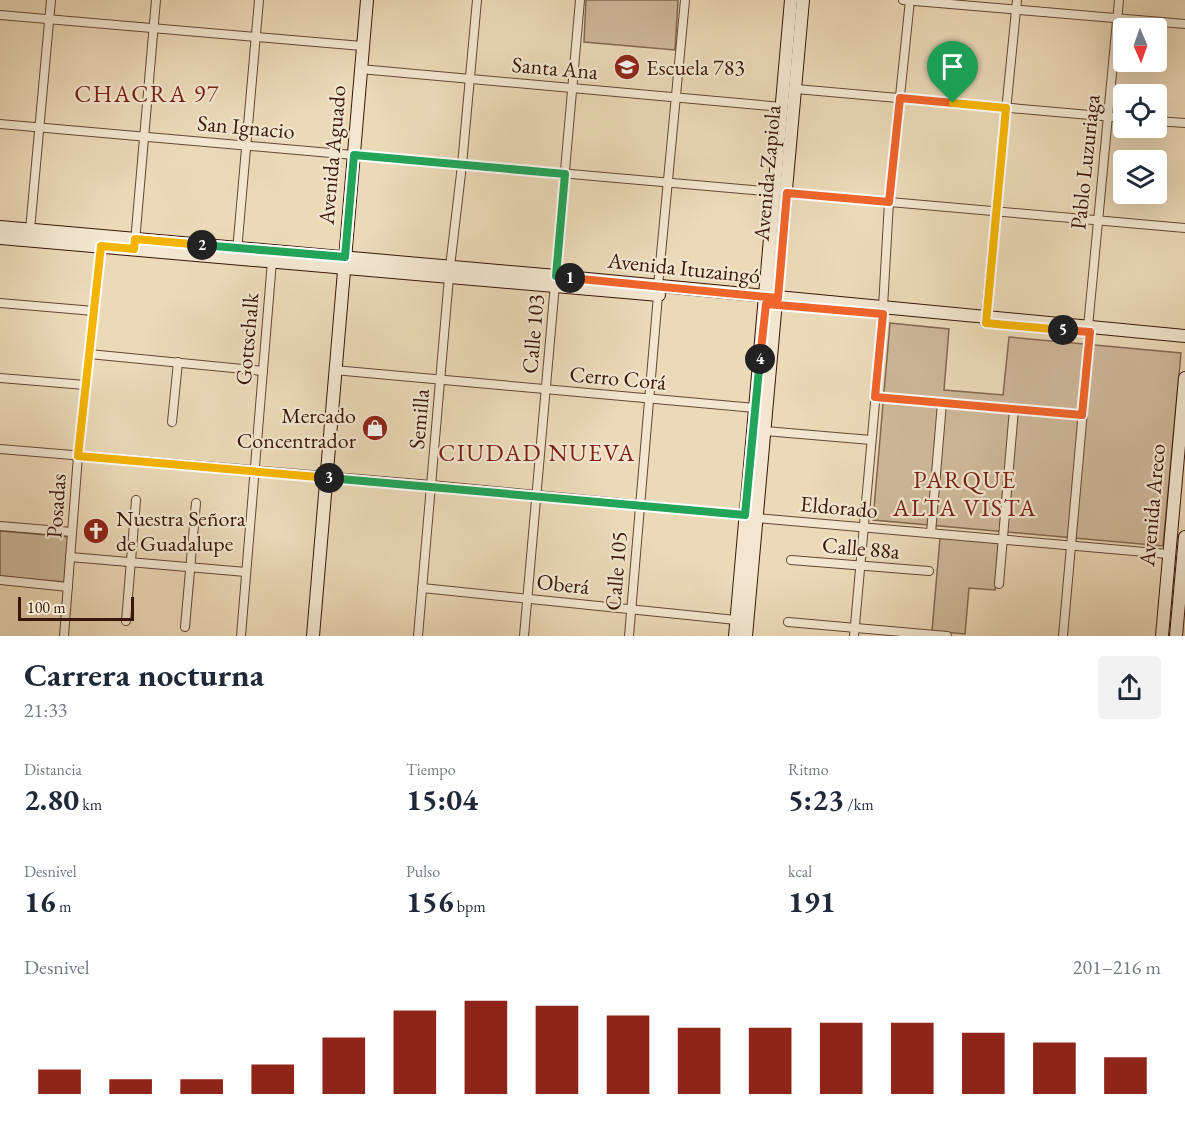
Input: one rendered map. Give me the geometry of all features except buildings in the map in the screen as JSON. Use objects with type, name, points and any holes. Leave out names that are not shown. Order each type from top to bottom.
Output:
[{"type":"main road","name":"Avenida Aguado","points":[[313,636],[366,0]]},
{"type":"main road","name":"Avenida Zapiola","points":[[781,193],[782,107],[791,0]]},
{"type":"main road","name":"Avenida Zapiola","points":[[735,636],[765,431],[781,193],[796,89],[803,0]]},
{"type":"main road","name":"Avenida Ituzaingó","points":[[0,227],[101,241]]},
{"type":"main road","name":"Avenida Ituzaingó","points":[[0,238],[101,241],[1185,336]]},
{"type":"main road","name":"Avenida Ituzaingó","points":[[237,253],[272,261],[344,262]]},
{"type":"main road","name":"Avenida Zapiola","points":[[746,636],[755,408],[772,301]]},
{"type":"main road","name":"Avenida Ituzaingó","points":[[1089,329],[1185,342]]},
{"type":"main road","name":"Avenida Areco","points":[[1162,636],[1185,378]]},
{"type":"main road","name":"Avenida Areco","points":[[1179,629],[1185,537]]},
{"type":"street","points":[[30,230],[51,0]]},
{"type":"street","points":[[135,244],[156,0]]},
{"type":"street","points":[[237,253],[259,0]]},
{"type":"street","name":"Semilla","points":[[418,636],[477,0]]},
{"type":"street","name":"Calle 103","points":[[524,636],[580,0]]},
{"type":"street","name":"Calle 105","points":[[629,636],[685,0]]},
{"type":"street","points":[[903,0],[1016,5],[1117,18]]},
{"type":"street","points":[[854,632],[883,311],[889,202],[910,0]]},
{"type":"street","name":"Pablo Luzuriaga","points":[[1117,18],[1119,0]]},
{"type":"street","points":[[986,320],[1016,5]]},
{"type":"street","points":[[0,15],[362,46]]},
{"type":"street","points":[[1167,22],[1185,24]]},
{"type":"street","name":"Pablo Luzuriaga","points":[[1063,636],[1097,220],[1113,62]]},
{"type":"street","name":"Santa Ana","points":[[360,69],[782,107]]},
{"type":"street","points":[[796,89],[1113,117]]},
{"type":"street","points":[[1167,122],[1185,123]]},
{"type":"street","name":"San Ignacio","points":[[0,124],[1185,228]]},
{"type":"street","name":"Posadas","points":[[64,636],[78,456],[101,241]]},
{"type":"street","name":"Gottschalk","points":[[241,636],[272,261]]},
{"type":"street","points":[[0,303],[93,311]]},
{"type":"street","points":[[89,354],[262,371]]},
{"type":"street","points":[[172,422],[178,362]]},
{"type":"street","name":"Cerro Corá","points":[[334,370],[755,408]]},
{"type":"street","points":[[0,378],[85,385]]},
{"type":"street","points":[[875,397],[1082,415]]},
{"type":"street","points":[[931,533],[942,403]]},
{"type":"street","points":[[999,584],[1014,409]]},
{"type":"street","points":[[765,431],[872,440]]},
{"type":"street","name":"Eldorado","points":[[0,449],[325,478],[431,485],[1168,554]]},
{"type":"street","points":[[126,621],[136,500]]},
{"type":"street","points":[[184,627],[196,503]]},
{"type":"street","points":[[0,526],[72,532]]},
{"type":"street","points":[[70,557],[246,572]]},
{"type":"street","name":"Calle 88a","points":[[790,560],[929,572]]},
{"type":"street","points":[[0,580],[68,587]]},
{"type":"street","name":"Oberá","points":[[422,588],[736,620]]},
{"type":"street","points":[[788,622],[854,632],[947,636]]},
{"type":"shaded area","points":[[586,0],[678,0],[675,50],[584,42]]},
{"type":"shaded area","points":[[890,323],[949,329],[944,390],[1003,395],[1009,337],[1181,353],[1163,546],[873,520]]},
{"type":"shaded area","points":[[0,531],[70,537],[66,582],[0,577]]},
{"type":"shaded area","points":[[940,538],[999,543],[995,590],[969,588],[965,634],[932,631]]},
{"type":"place","name":"Escuela 783","points":[[627,67]]},
{"type":"place","name":"Mercado Concentrador","points":[[375,428]]},
{"type":"place","name":"Nuestra Señora de Guadalupe","points":[[96,531]]},
{"type":"district","name":"CHACRA 97","points":[[147,93]]},
{"type":"district","name":"CIUDAD NUEVA","points":[[537,452]]},
{"type":"district","name":"PARQUE ALTA VISTA","points":[[965,493]]},
{"type":"route","points":[[900,98],[953,103],[1006,108],[986,323],[1090,332],[1082,415],[875,397],[883,314],[766,304],[745,515],[431,485],[78,456],[101,246],[134,249],[135,239],[345,257],[354,155],[565,174],[556,276],[778,298],[787,193],[889,202],[900,98]]}]
